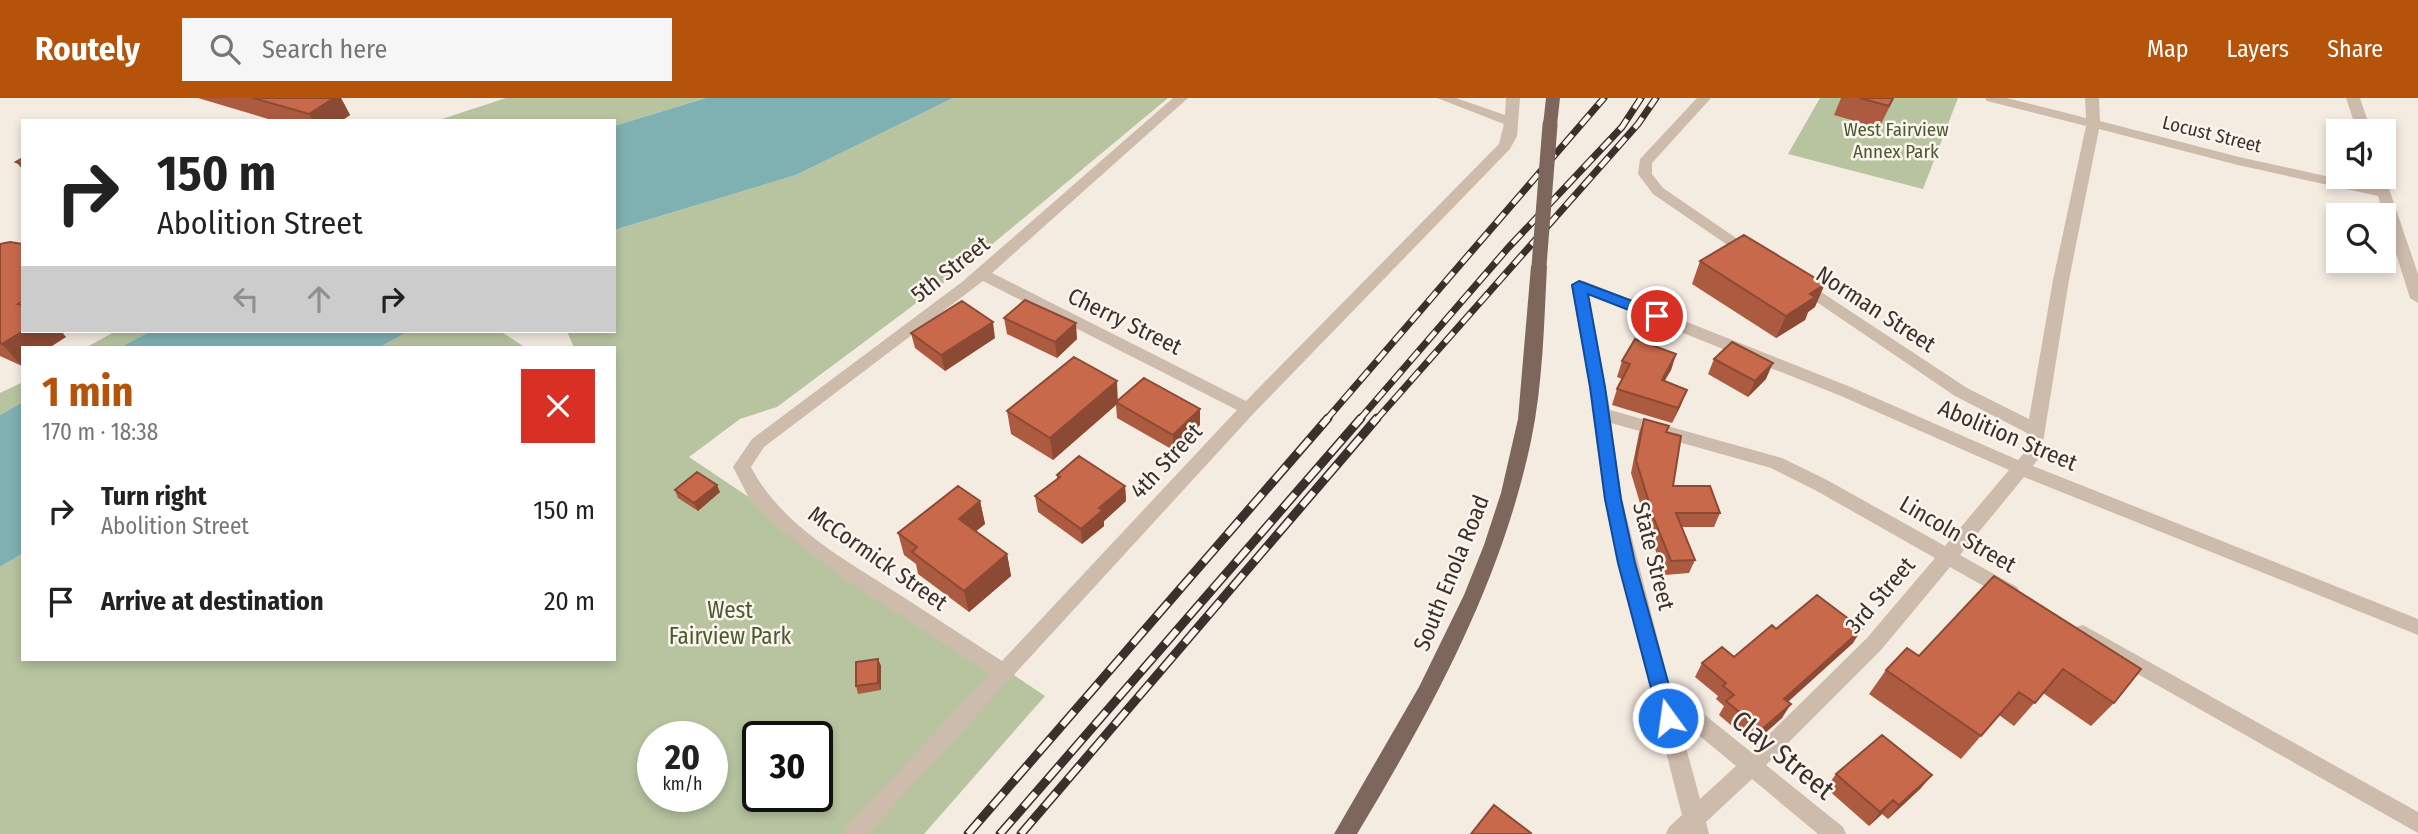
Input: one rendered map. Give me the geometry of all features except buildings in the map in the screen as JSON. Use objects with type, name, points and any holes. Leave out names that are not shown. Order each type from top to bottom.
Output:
[{"type":"main road","name":"South Enola Road","points":[[1345,834],[1391,760],[1431,684],[1491,554],[1512,486],[1531,393],[1553,98]]},
{"type":"street","name":"5th Street","points":[[742,467],[758,443],[982,274],[1181,98]]},
{"type":"street","points":[[1444,98],[1511,122],[1513,98]]},
{"type":"street","points":[[1704,98],[1645,162],[1643,170],[1646,178],[1682,209],[1764,263]]},
{"type":"street","name":"Locust Street","points":[[1992,98],[2383,193]]},
{"type":"street","name":"3rd Street","points":[[1676,834],[1696,827],[1751,766],[1874,644],[2032,455],[2061,280],[2093,124],[2092,98]]},
{"type":"street","points":[[2353,98],[2360,119]]},
{"type":"street","name":"4th Street","points":[[854,834],[1248,409],[1505,146],[1509,141],[1511,122]]},
{"type":"street","points":[[2382,189],[2418,298]]},
{"type":"street","name":"Cherry Street","points":[[982,274],[1248,409]]},
{"type":"street","name":"Norman Street","points":[[1786,277],[1961,392],[2036,430]]},
{"type":"street","name":"State Street","points":[[1579,285],[1616,512],[1696,827]]},
{"type":"street","name":"Abolition Street","points":[[1579,285],[1835,387],[2020,468],[2418,627]]},
{"type":"street","name":"Lincoln Street","points":[[1601,414],[1776,463],[1821,485],[2029,603]]},
{"type":"street","name":"McCormick Street","points":[[742,467],[755,493],[786,524],[841,567],[1003,672]]},
{"type":"street","points":[[2063,622],[2418,823]]},
{"type":"street","name":"Clay Street","points":[[1662,693],[1835,834]]},
{"type":"green space","points":[[506,98],[706,98],[616,125],[616,119],[442,119]]},
{"type":"green space","name":"West Fairview Park","points":[[953,98],[1168,98],[966,266],[777,407],[740,419],[689,457],[1045,696],[924,834],[0,834],[0,567],[21,554],[21,661],[616,661],[616,346],[573,346],[568,333],[616,333],[616,229],[796,175]]},
{"type":"green space","name":"West Fairview Annex Park","points":[[1820,98],[1958,98],[1923,189],[1788,154]]},
{"type":"green space","points":[[112,333],[147,333],[123,346],[89,346]]},
{"type":"green space","points":[[405,333],[503,333],[523,346],[382,346]]},
{"type":"green space","points":[[21,383],[21,403],[0,415],[0,393]]},
{"type":"water","points":[[706,98],[953,98],[796,175],[616,229],[616,125]]},
{"type":"water","points":[[147,333],[405,333],[382,346],[123,346]]},
{"type":"water","points":[[21,403],[21,554],[0,567],[0,415]]},
{"type":"railway","points":[[1326,420],[1604,98]]},
{"type":"railway","points":[[1359,420],[1508,248],[1622,127],[1641,98]]},
{"type":"railway","points":[[1376,420],[1638,124],[1656,98]]},
{"type":"railway","points":[[968,834],[1328,418]]},
{"type":"railway","points":[[1000,834],[1361,418]]},
{"type":"railway","points":[[1021,834],[1377,418]]},
{"type":"route","points":[[1657,316],[1579,285],[1598,387],[1613,499],[1668,718]]}]
